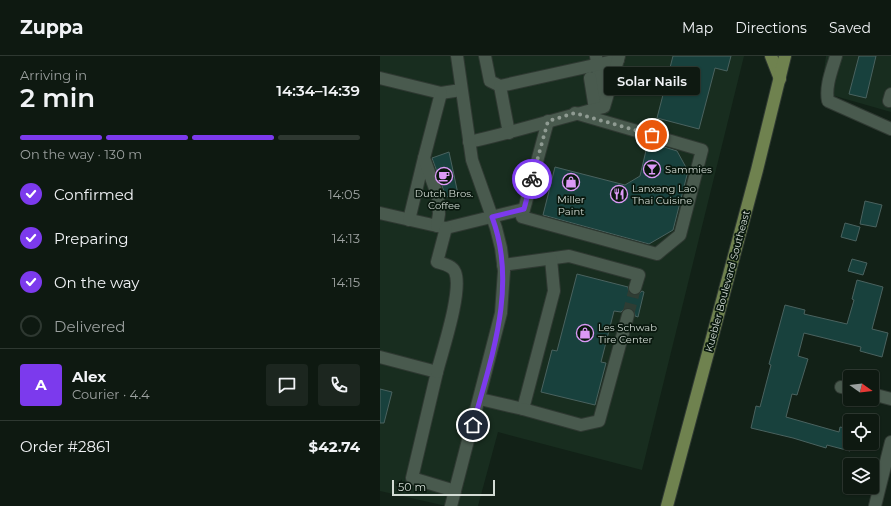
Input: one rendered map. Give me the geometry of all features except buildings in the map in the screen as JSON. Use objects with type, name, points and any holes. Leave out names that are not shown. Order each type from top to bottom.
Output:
[{"type":"main road","points":[[772,56],[780,79]]},
{"type":"main road","name":"Kuebler Boulevard Southeast","points":[[667,506],[785,56]]},
{"type":"street","points":[[451,506],[502,313],[503,266],[501,248],[492,217],[472,160],[457,56]]},
{"type":"street","points":[[485,56],[490,81],[500,86],[592,61],[619,58],[599,108]]},
{"type":"street","points":[[836,56],[829,82],[827,95],[828,101],[891,129]]},
{"type":"street","points":[[592,61],[600,120]]},
{"type":"street","points":[[380,78],[440,93],[461,90]]},
{"type":"street","points":[[500,86],[509,133]]},
{"type":"street","points":[[409,220],[440,93]]},
{"type":"street","points":[[469,142],[509,133],[575,113],[599,108]]},
{"type":"street","points":[[548,121],[522,217],[657,254],[680,235],[702,150],[575,113]]},
{"type":"street","points":[[424,158],[438,198],[441,227],[437,262],[450,266],[454,270],[457,280],[454,309],[437,372],[412,478],[455,491]]},
{"type":"street","points":[[380,213],[441,227],[524,209]]},
{"type":"street","points":[[503,266],[568,256],[639,275],[635,288]]},
{"type":"street","points":[[523,409],[554,291],[551,259]]},
{"type":"street","points":[[480,399],[581,425],[600,421],[628,315]]},
{"type":"street","points":[[380,357],[437,372]]},
{"type":"street","points":[[879,396],[891,399]]},
{"type":"street","points":[[875,506],[891,442]]},
{"type":"shaded area","points":[[380,56],[744,56],[642,470],[498,432],[478,506],[446,506],[380,491]]},
{"type":"shaded area","points":[[826,56],[891,56],[891,112],[821,92]]},
{"type":"tunnel","points":[[628,315],[635,288]]},
{"type":"way so far","points":[[532,179],[548,121],[575,113],[652,135]]},
{"type":"place","name":"Solar Nails","points":[[652,135]]},
{"type":"place","name":"Sammies","points":[[652,169]]},
{"type":"place","name":"Dutch Bros. Coffee","points":[[444,176]]},
{"type":"place","name":"Miller Paint","points":[[571,182]]},
{"type":"place","name":"Lanxang Lao Thai Cuisine","points":[[619,194]]},
{"type":"place","name":"Les Schwab Tire Center","points":[[585,333]]},
{"type":"route","points":[[473,425],[502,313],[504,271],[501,248],[492,217],[524,209],[532,179]]}]
